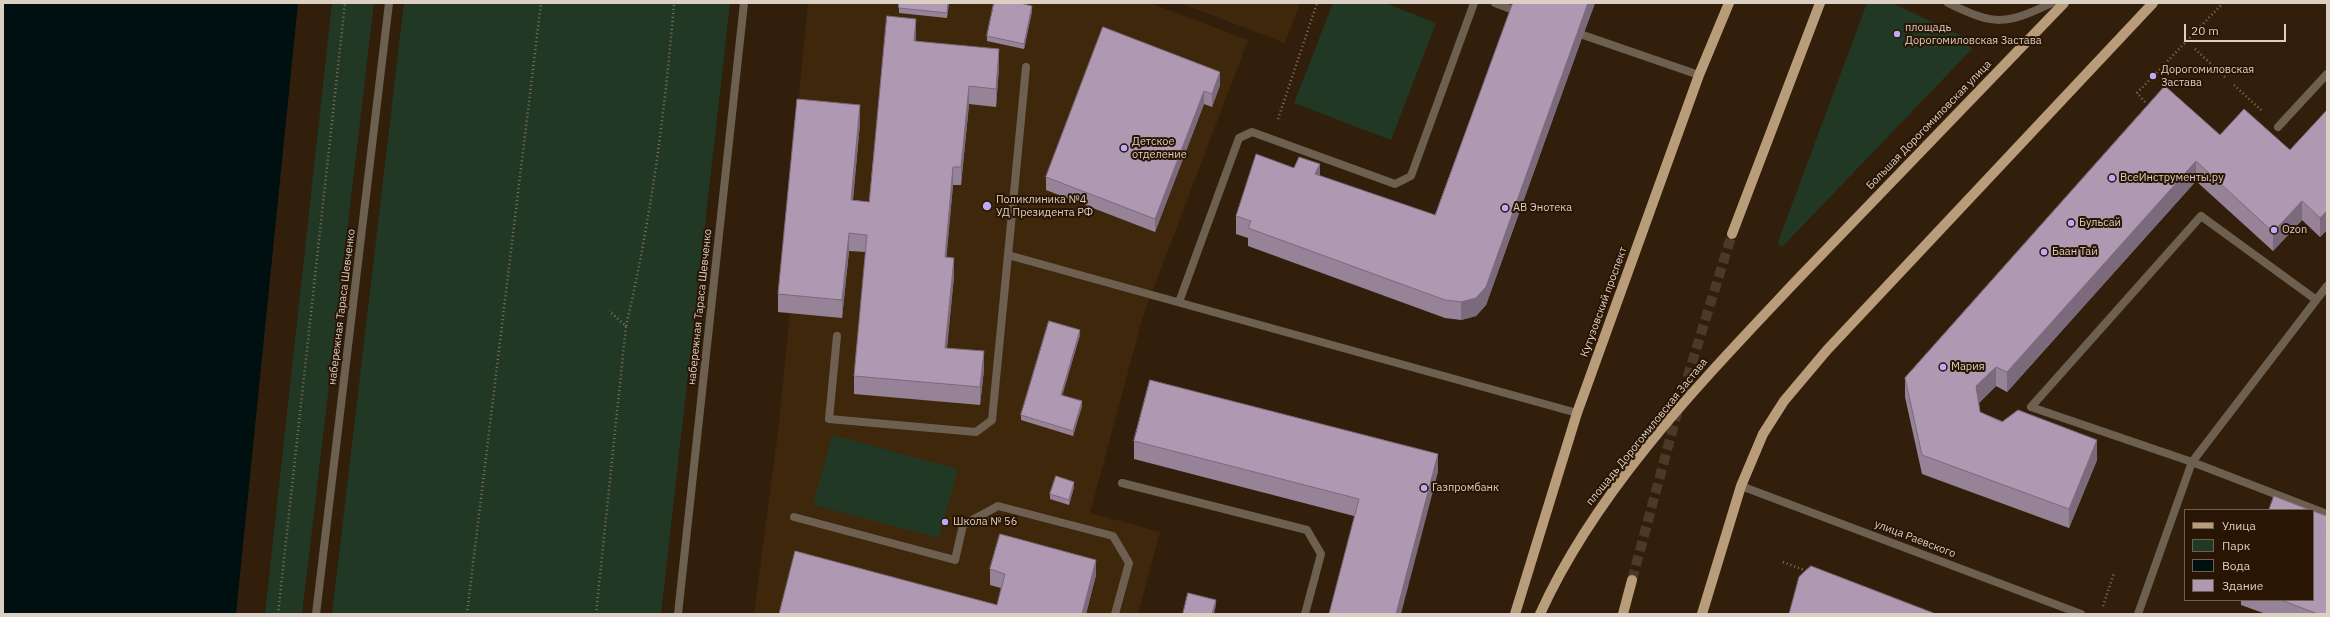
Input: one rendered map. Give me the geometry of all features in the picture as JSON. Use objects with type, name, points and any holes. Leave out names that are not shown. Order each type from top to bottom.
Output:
[{"type":"main road","name":"Кутузовский проспект","points":[[1515,614],[1577,413],[1699,75],[1729,3]]},
{"type":"main road","points":[[1732,234],[1820,3]]},
{"type":"main road","name":"Большая Дорогомиловская улица","points":[[1812,264],[2064,3]]},
{"type":"main road","points":[[1702,614],[1741,486],[1763,434],[1784,401],[1827,350],[2153,3]]},
{"type":"main road","name":"площадь Дорогомиловская Застава","points":[[1540,614],[1554,583],[1604,502],[1702,381],[1812,264]]},
{"type":"main road","points":[[1623,614],[1632,580]]},
{"type":"street","name":"набережная Тараса Шевченко","points":[[316,614],[389,3]]},
{"type":"street","name":"набережная Тараса Шевченко","points":[[678,614],[744,3]]},
{"type":"street","points":[[1179,302],[1239,138],[1252,132],[1395,184],[1411,176],[1474,3]]},
{"type":"street","points":[[1496,3],[1516,11]]},
{"type":"street","points":[[1948,3],[1971,14],[1994,21],[2023,16],[2052,3]]},
{"type":"street","points":[[1583,35],[1699,75]]},
{"type":"street","points":[[837,336],[829,418],[976,432],[992,420],[1026,67]]},
{"type":"street","points":[[2278,127],[2327,74]]},
{"type":"street","points":[[2315,299],[2201,216],[2031,408],[2192,462],[2327,514]]},
{"type":"street","points":[[1008,255],[1577,413]]},
{"type":"street","points":[[2138,614],[2192,462],[2315,299],[2327,286]]},
{"type":"street","points":[[1122,483],[1307,530],[1321,554],[1306,614]]},
{"type":"street","name":"улица Раевского","points":[[1741,486],[2070,612],[2081,614]]},
{"type":"street","points":[[794,517],[955,560],[963,525],[998,506],[1113,536],[1129,563],[1115,614]]},
{"type":"path","points":[[278,614],[345,3]]},
{"type":"path","points":[[467,614],[540,3]]},
{"type":"path","points":[[596,614],[626,326],[642,260],[666,93],[674,3]]},
{"type":"path","points":[[1271,139],[1317,3]]},
{"type":"path","points":[[2145,102],[2137,94],[2223,3]]},
{"type":"path","points":[[2195,49],[2225,77]]},
{"type":"path","points":[[2234,85],[2278,127]]},
{"type":"path","points":[[609,311],[626,326]]},
{"type":"path","points":[[1783,562],[1811,573]]},
{"type":"path","points":[[2103,606],[2114,574]]},
{"type":"shaded area","name":"Поликлиника №4 УД Президента РФ","points":[[808,3],[1150,3],[1248,40],[1143,316],[1090,513],[1160,532],[1138,614],[754,614],[779,424],[790,314],[778,312]]},
{"type":"shaded area","points":[[1180,3],[1300,3],[1285,43]]},
{"type":"green space","points":[[332,3],[374,3],[302,614],[265,614]]},
{"type":"green space","points":[[404,3],[730,3],[661,614],[332,614]]},
{"type":"green space","points":[[1333,3],[1385,3],[1436,23],[1391,140],[1294,103]]},
{"type":"green space","points":[[1867,3],[1892,3],[1964,37],[1972,49],[1783,246],[1779,246],[1778,242]]},
{"type":"green space","points":[[832,435],[958,469],[939,538],[813,505]]},
{"type":"water","points":[[3,3],[298,3],[236,614],[3,614]]},
{"type":"building","points":[[899,3],[948,3],[947,13],[899,8]]},
{"type":"building","points":[[994,3],[1020,3],[1032,6],[1024,44],[987,36]]},
{"type":"building","points":[[1513,3],[1588,3],[1486,287],[1476,298],[1461,302],[1445,300],[1248,228],[1251,221],[1236,216],[1256,154],[1294,168],[1299,157],[1320,164],[1315,174],[1435,215]]},
{"type":"building","points":[[887,16],[916,19],[914,41],[999,49],[996,89],[969,86],[961,167],[953,167],[945,257],[954,258],[945,348],[984,351],[980,387],[854,376],[867,235],[849,233],[842,300],[778,294],[797,99],[860,105],[851,200],[869,202]]},
{"type":"building","name":"Детское отделение","points":[[1103,27],[1220,72],[1212,94],[1204,91],[1155,219],[1046,177]]},
{"type":"building","points":[[2165,86],[2220,135],[2244,109],[2290,150],[2327,110],[2327,211],[2320,218],[2302,201],[2273,232],[2196,161],[2007,372],[1996,367],[1976,386],[1980,412],[2002,422],[2018,410],[2097,440],[2069,509],[1922,455],[1905,378]]},
{"type":"building","points":[[1049,321],[1080,330],[1061,395],[1082,401],[1073,431],[1021,415]]},
{"type":"building","points":[[1150,380],[1438,454],[1396,614],[1329,614],[1359,499],[1134,441]]},
{"type":"building","points":[[1056,476],[1074,482],[1069,500],[1050,494]]},
{"type":"building","points":[[2274,496],[2307,509],[2269,509]]},
{"type":"building","points":[[2314,511],[2327,516],[2327,614],[2318,614],[2284,601],[2314,601]]},
{"type":"building","points":[[1000,534],[1096,560],[1082,614],[779,614],[795,551],[997,605],[1005,574],[990,569]]},
{"type":"building","points":[[1811,566],[1936,614],[1789,614],[1799,577]]},
{"type":"building","points":[[1188,593],[1216,600],[1212,614],[1183,614]]},
{"type":"tunnel","points":[[1632,580],[1681,398],[1732,234]]},
{"type":"place","name":"площадь Дорогомиловская Застава","points":[[1897,34]]},
{"type":"place","name":"Дорогомиловская Застава","points":[[2153,76]]},
{"type":"place","name":"Детское отделение","points":[[1124,148]]},
{"type":"place","name":"ВсеИнструменты.ру","points":[[2112,178]]},
{"type":"place","name":"Поликлиника №4 УД Президента РФ","points":[[987,206]]},
{"type":"place","name":"АВ Энотека","points":[[1505,208]]},
{"type":"place","name":"Бульсай","points":[[2071,223]]},
{"type":"place","name":"Ozon","points":[[2274,230]]},
{"type":"place","name":"Баан Тай","points":[[2044,252]]},
{"type":"place","name":"Мария","points":[[1943,367]]},
{"type":"place","name":"Газпромбанк","points":[[1424,488]]},
{"type":"place","name":"Школа № 56","points":[[945,522]]}]
